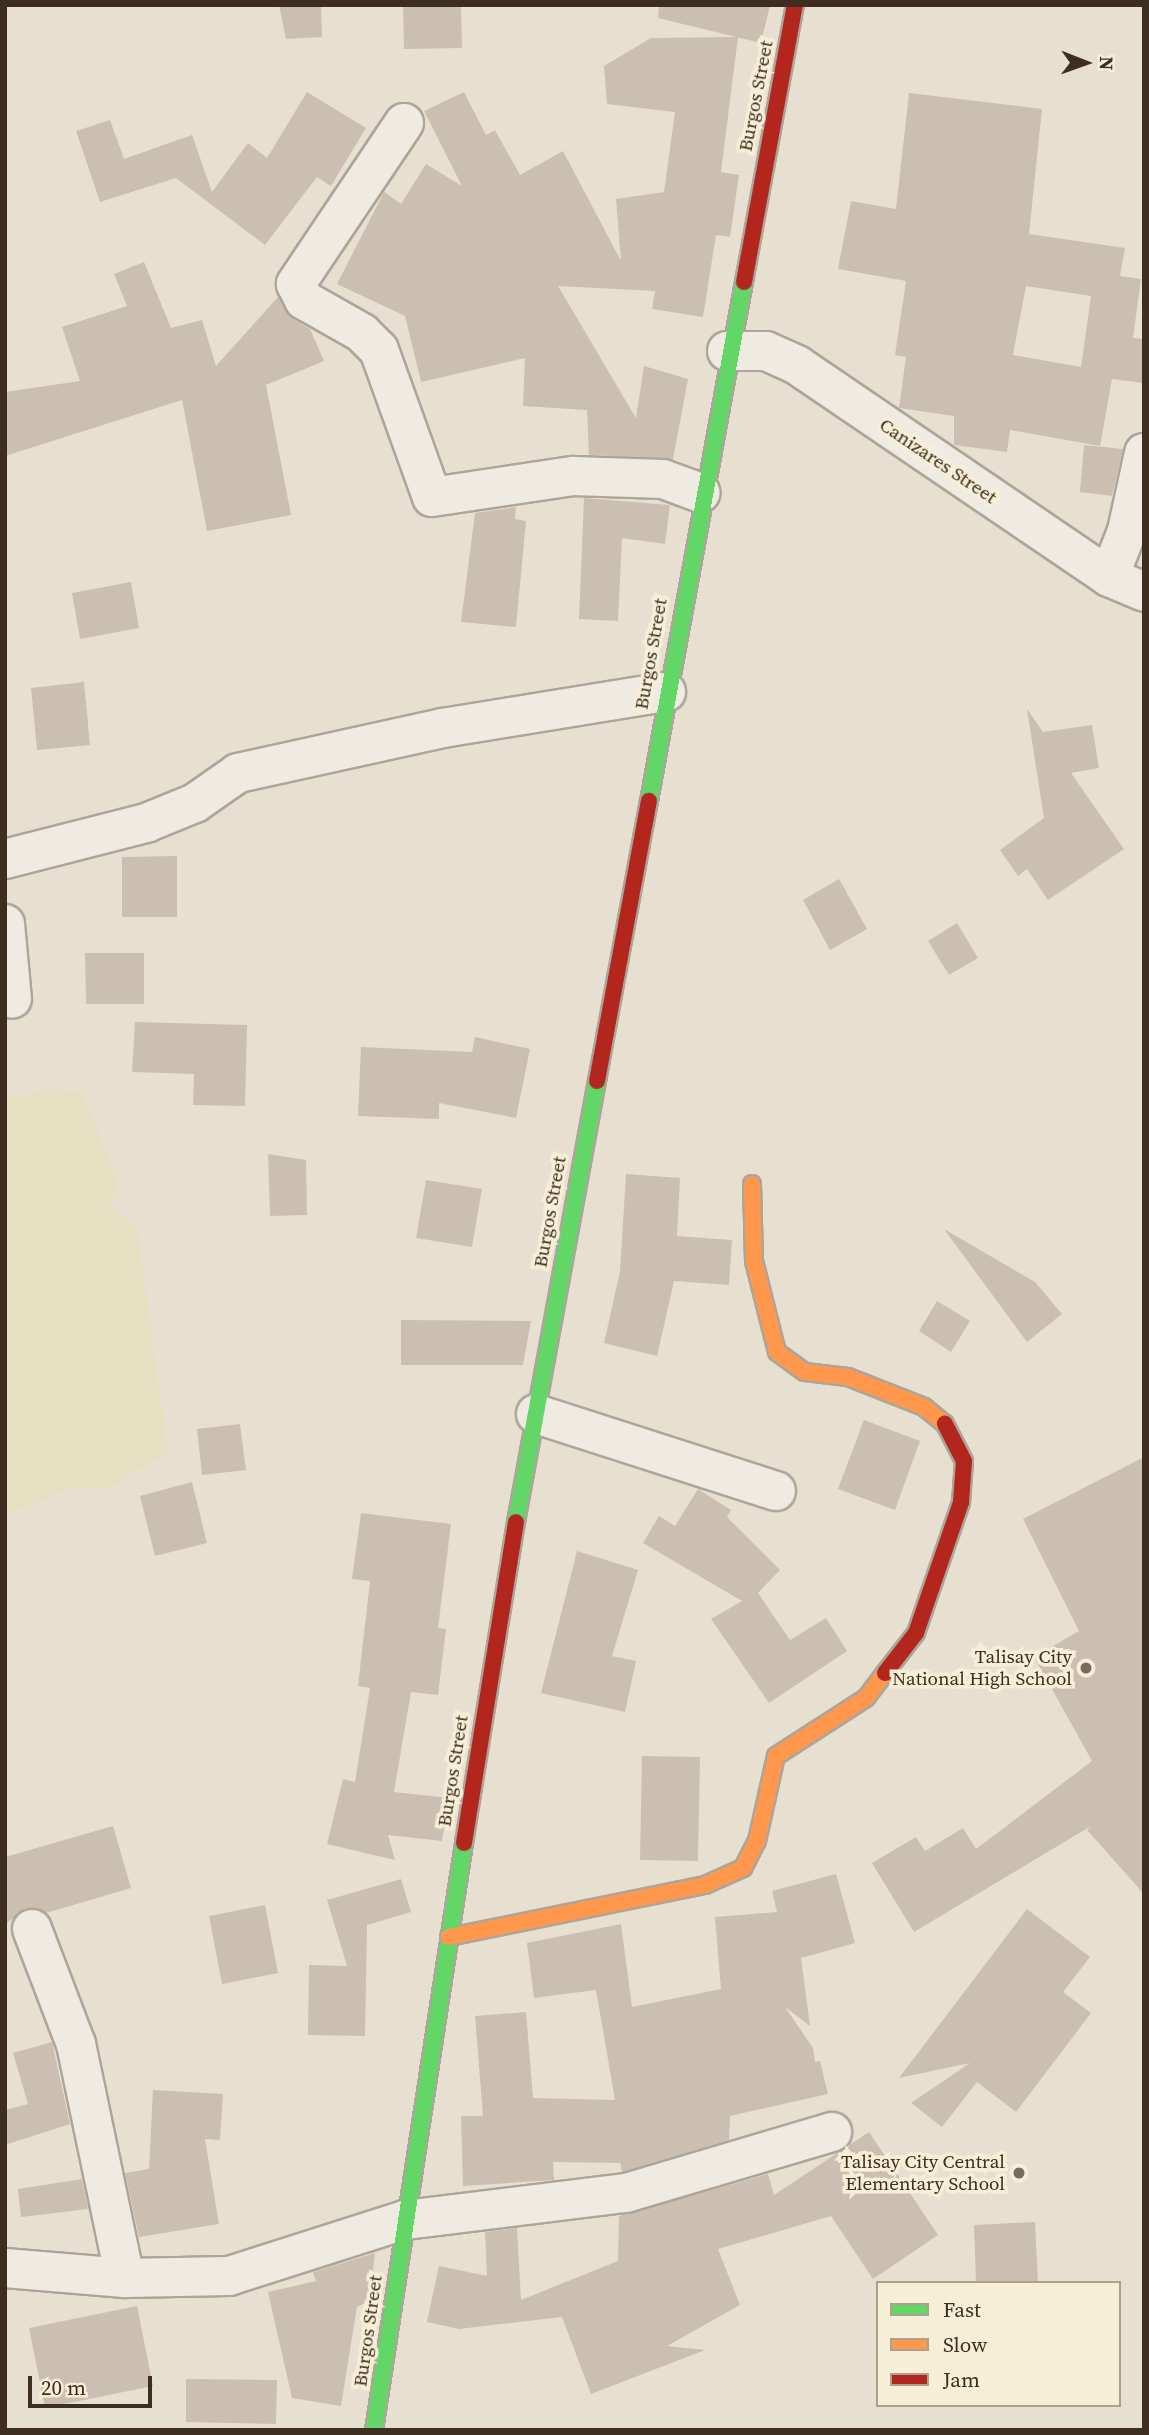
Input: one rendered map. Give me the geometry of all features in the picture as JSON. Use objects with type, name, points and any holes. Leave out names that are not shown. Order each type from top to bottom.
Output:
[{"type":"street","name":"Burgos Street","points":[[374,2430],[449,1937],[536,1414],[727,351],[795,5]]},
{"type":"street","points":[[404,123],[296,284],[304,300],[362,333],[379,350],[432,497],[573,476],[663,479],[701,493]]},
{"type":"street","name":"Canizares Street","points":[[727,351],[766,351],[797,365],[1109,577],[1144,592]]},
{"type":"street","points":[[1109,577],[1127,531],[1144,453]]},
{"type":"street","points":[[5,859],[146,823],[194,803],[238,773],[443,728],[666,692]]},
{"type":"street","points":[[5,924],[12,999]]},
{"type":"street","points":[[449,1937],[705,1885],[743,1868],[757,1841],[776,1756],[866,1698],[916,1633],[938,1579],[961,1502],[964,1461],[952,1429],[924,1407],[848,1377],[805,1373],[777,1352],[754,1261],[752,1184]]},
{"type":"street","points":[[536,1414],[776,1491]]},
{"type":"street","points":[[32,1929],[76,2044],[125,2278]]},
{"type":"street","points":[[5,2268],[125,2278],[229,2276],[405,2220],[626,2193],[832,2132]]},
{"type":"shaded area","points":[[41,1089],[82,1091],[119,1185],[109,1205],[137,1227],[168,1452],[109,1488],[72,1488],[5,1515],[5,1091],[23,1098]]},
{"type":"building","points":[[279,5],[321,5],[322,37],[286,39]]},
{"type":"building","points":[[403,5],[461,5],[462,48],[404,49]]},
{"type":"building","points":[[659,5],[770,5],[761,43],[658,18]]},
{"type":"building","points":[[738,37],[721,172],[739,175],[730,237],[716,235],[703,317],[652,309],[655,291],[558,286],[636,418],[644,366],[688,379],[673,459],[589,455],[587,410],[523,406],[525,358],[421,382],[405,316],[337,284],[384,192],[401,204],[426,164],[462,186],[424,111],[464,92],[486,135],[495,130],[520,175],[563,151],[621,261],[616,199],[664,192],[675,112],[607,104],[604,66],[651,38]]},
{"type":"building","points":[[307,92],[366,128],[331,186],[317,177],[265,245],[176,178],[100,202],[76,131],[110,120],[124,159],[192,135],[212,192],[248,143],[267,158]]},
{"type":"building","points":[[909,93],[1042,109],[1029,234],[1125,248],[1120,276],[1141,279],[1133,338],[1144,339],[1144,383],[1112,379],[1100,446],[1010,430],[1007,452],[954,445],[954,416],[899,408],[906,357],[895,355],[906,281],[838,269],[851,201],[896,209]],"holes":[[[1026,286],[1091,296],[1081,367],[1013,355]]]},
{"type":"building","points":[[144,262],[171,328],[202,320],[216,366],[278,297],[293,319],[310,329],[324,361],[266,385],[291,515],[207,531],[182,400],[5,456],[5,392],[80,381],[62,327],[127,306],[114,274]]},
{"type":"building","points":[[1084,445],[1123,449],[1112,496],[1080,492]]},
{"type":"building","points":[[584,498],[670,505],[665,544],[622,538],[618,621],[579,619]]},
{"type":"building","points":[[516,507],[515,519],[526,521],[516,627],[461,622],[475,513]]},
{"type":"building","points":[[131,582],[139,628],[80,639],[72,593]]},
{"type":"building","points":[[84,682],[90,745],[37,750],[31,688]]},
{"type":"building","points":[[1027,709],[1043,732],[1092,725],[1099,768],[1071,773],[1124,849],[1048,900],[1027,869],[1018,876],[1000,850],[1044,818]]},
{"type":"building","points":[[177,856],[177,917],[122,917],[122,857]]},
{"type":"building","points":[[839,879],[867,929],[830,950],[803,900]]},
{"type":"building","points":[[957,923],[978,958],[949,975],[928,941]]},
{"type":"building","points":[[85,953],[144,953],[144,1004],[86,1004]]},
{"type":"building","points":[[135,1022],[247,1025],[245,1106],[193,1105],[194,1074],[132,1072]]},
{"type":"building","points":[[475,1037],[530,1049],[516,1118],[439,1103],[439,1119],[358,1116],[361,1047],[472,1052]]},
{"type":"building","points":[[268,1154],[306,1160],[307,1215],[270,1216]]},
{"type":"building","points":[[626,1174],[680,1178],[677,1236],[732,1240],[729,1285],[674,1281],[657,1356],[604,1343],[620,1271]]},
{"type":"building","points":[[426,1180],[482,1189],[472,1247],[416,1238]]},
{"type":"building","points":[[944,1229],[1035,1282],[1062,1314],[1027,1342]]},
{"type":"building","points":[[937,1301],[970,1321],[951,1352],[919,1331]]},
{"type":"building","points":[[401,1320],[531,1321],[523,1365],[401,1365]]},
{"type":"building","points":[[864,1420],[920,1441],[895,1510],[838,1489]]},
{"type":"building","points":[[240,1424],[246,1470],[202,1475],[197,1429]]},
{"type":"building","points":[[1144,1457],[1144,1894],[1087,1830],[1091,1826],[914,1932],[872,1863],[916,1837],[925,1851],[963,1828],[976,1849],[1092,1761],[1034,1657],[1079,1631],[1023,1519]]},
{"type":"building","points":[[192,1482],[207,1543],[155,1556],[140,1496]]},
{"type":"building","points":[[698,1489],[731,1510],[727,1517],[780,1570],[758,1593],[790,1640],[826,1618],[847,1651],[769,1703],[711,1619],[742,1601],[643,1543],[659,1516],[675,1526]]},
{"type":"building","points":[[361,1513],[451,1524],[438,1628],[446,1629],[438,1695],[411,1692],[394,1792],[449,1798],[442,1841],[388,1835],[395,1860],[327,1844],[343,1779],[355,1782],[370,1688],[358,1686],[370,1581],[352,1579]]},
{"type":"building","points":[[577,1551],[638,1570],[612,1656],[636,1661],[625,1712],[541,1693]]},
{"type":"building","points":[[642,1756],[700,1757],[698,1861],[640,1860]]},
{"type":"building","points":[[113,1826],[131,1888],[46,1913],[25,1908],[5,1925],[5,1857]]},
{"type":"building","points":[[836,1874],[855,1943],[801,1958],[810,2026],[785,2007],[813,2048],[815,2062],[820,2061],[828,2094],[730,2116],[729,2140],[622,2172],[620,2163],[553,2162],[554,2180],[463,2186],[461,2116],[483,2116],[475,2016],[526,2012],[533,2098],[615,2100],[596,1990],[534,1998],[527,1943],[621,1924],[632,2007],[721,1989],[715,1917],[777,1912],[772,1891]]},
{"type":"building","points":[[401,1879],[411,1912],[367,1925],[365,2036],[308,2035],[309,1965],[347,1966],[327,1900]]},
{"type":"building","points":[[265,1905],[278,1973],[222,1984],[209,1916]]},
{"type":"building","points":[[1027,1909],[1090,1957],[1063,1992],[1091,2013],[1016,2112],[977,2082],[942,2127],[911,2103],[970,2063],[899,2078]]},
{"type":"building","points":[[52,2042],[70,2124],[5,2145],[5,2110],[28,2104],[13,2053]]},
{"type":"building","points":[[153,2090],[223,2094],[220,2140],[205,2139],[219,2224],[139,2237],[125,2173],[149,2169]]},
{"type":"building","points":[[869,2132],[938,2235],[873,2279],[831,2216],[718,2249],[740,2305],[667,2346],[705,2350],[591,2394],[562,2317],[459,2329],[427,2322],[439,2266],[487,2276],[485,2232],[517,2228],[521,2300],[618,2261],[619,2216],[768,2174],[774,2195]]},
{"type":"building","points":[[82,2179],[88,2209],[21,2217],[18,2189]]},
{"type":"building","points":[[1035,2222],[1038,2281],[976,2281],[974,2225]]},
{"type":"building","points":[[375,2253],[369,2301],[357,2307],[341,2406],[292,2398],[268,2292],[316,2281],[313,2272]]},
{"type":"building","points":[[137,2306],[153,2386],[45,2408],[29,2328]]},
{"type":"building","points":[[186,2379],[277,2380],[276,2424],[186,2422]]},
{"type":"traffic: fast","points":[[649,801],[744,282]]},
{"type":"traffic: fast","points":[[516,1522],[597,1081]]},
{"type":"traffic: fast","points":[[374,2430],[464,1843]]},
{"type":"traffic: slow","points":[[752,1184],[754,1261],[777,1352],[805,1372],[848,1377],[924,1407],[945,1424]]},
{"type":"traffic: slow","points":[[449,1937],[705,1885],[743,1868],[757,1841],[776,1756],[866,1698],[885,1673]]},
{"type":"traffic: jam","points":[[744,282],[795,5]]},
{"type":"traffic: jam","points":[[597,1081],[649,801]]},
{"type":"traffic: jam","points":[[885,1673],[916,1633],[961,1502],[964,1461],[945,1424]]},
{"type":"traffic: jam","points":[[464,1843],[516,1522]]},
{"type":"place","name":"Talisay City National High School","points":[[1086,1668]]},
{"type":"place","name":"Talisay City Central Elementary School","points":[[1019,2173]]}]
